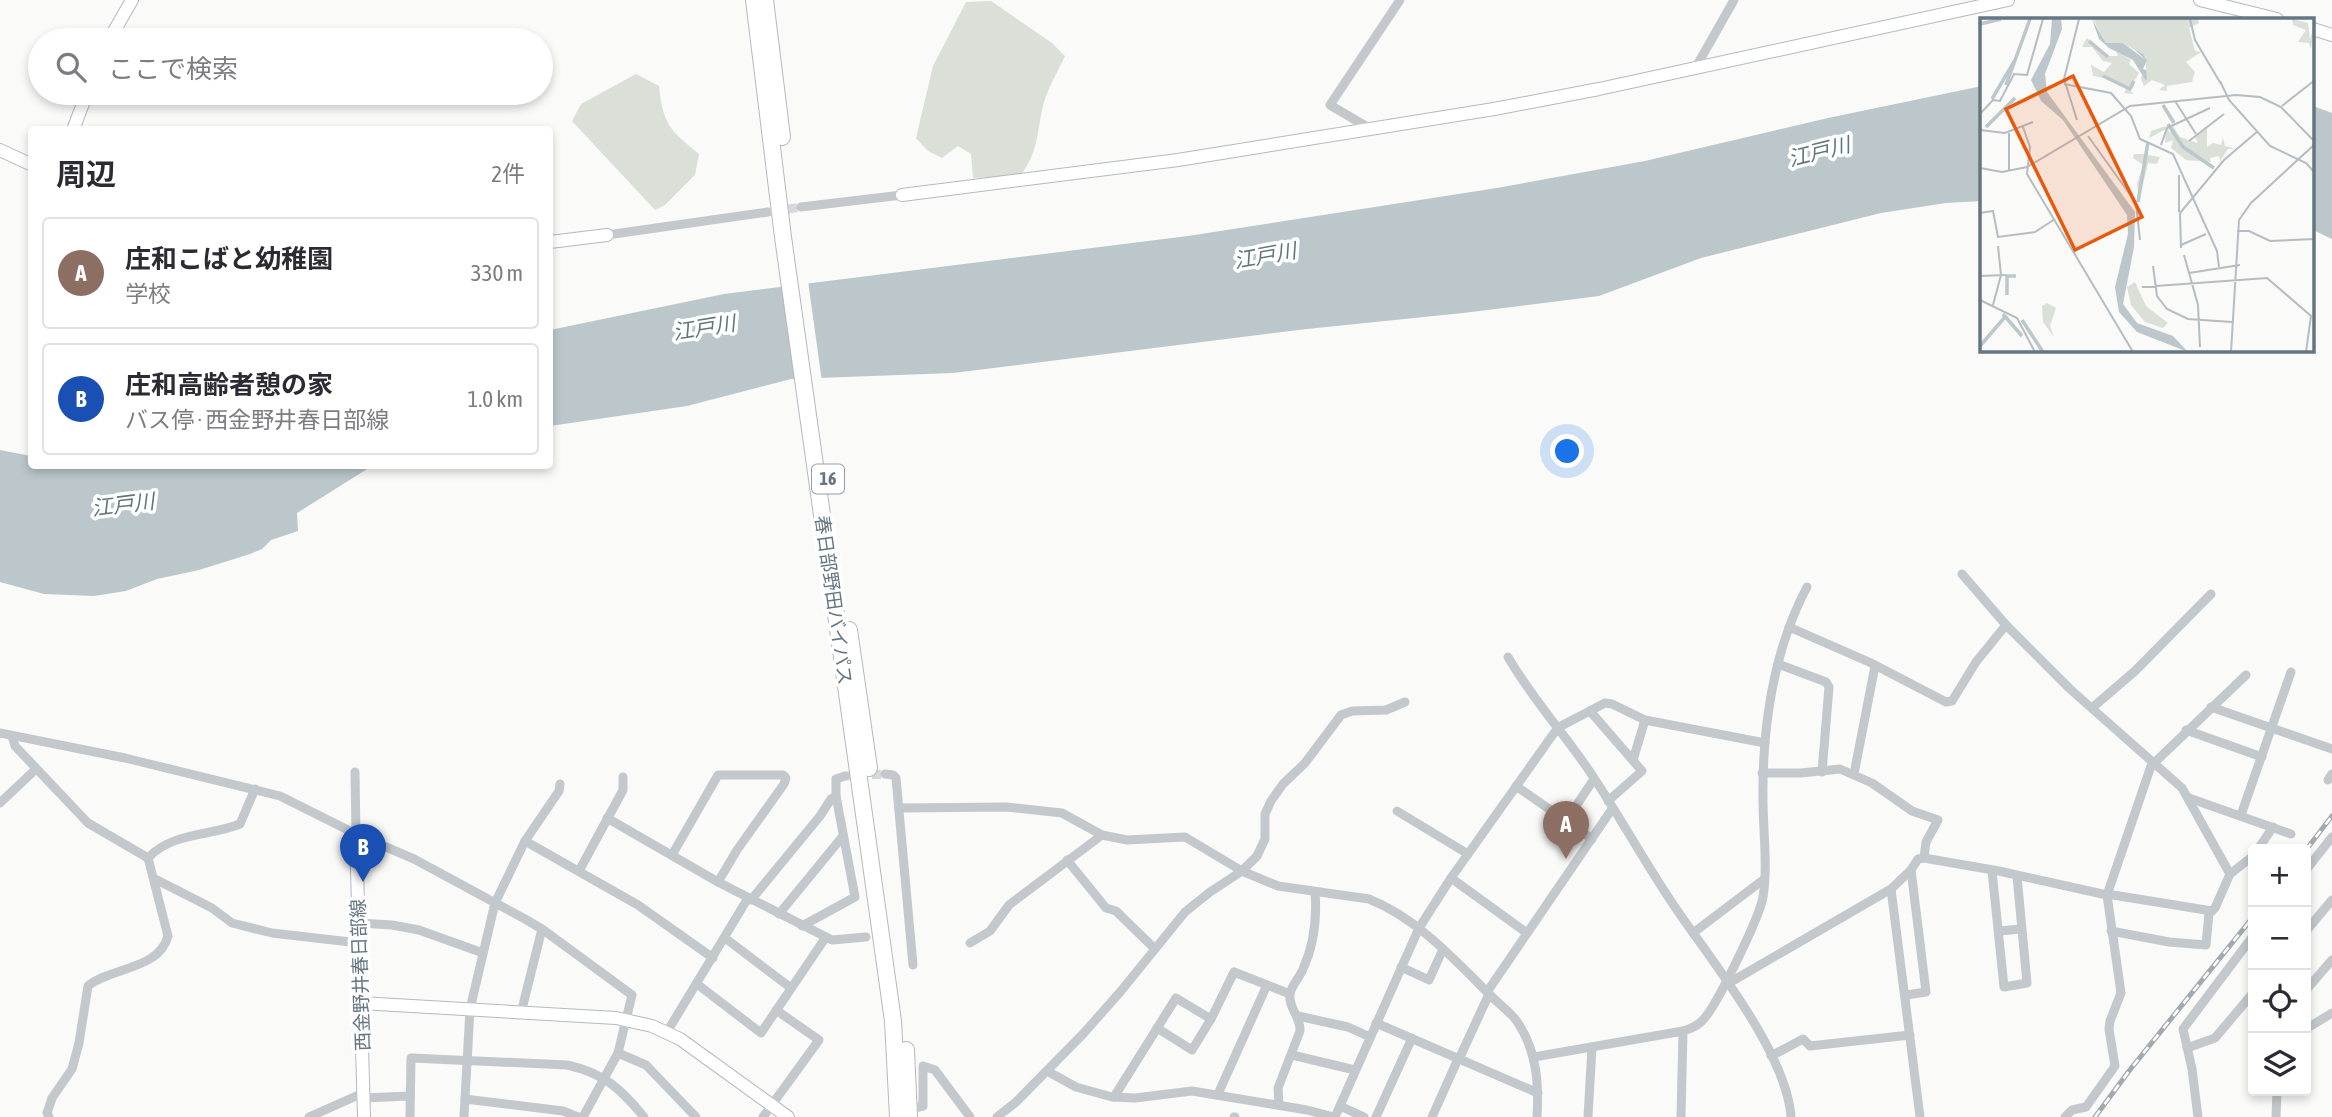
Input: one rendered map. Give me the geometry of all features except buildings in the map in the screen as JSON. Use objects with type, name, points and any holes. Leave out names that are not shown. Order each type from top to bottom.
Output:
[{"type":"highway","name":"春日部野田バイパス","points":[[754,0],[857,723],[905,1035],[906,1115]]},
{"type":"highway","name":"春日部野田バイパス","points":[[765,0],[789,236]]},
{"type":"highway","name":"春日部野田バイパス","points":[[857,723],[893,1021],[892,1078],[906,1115]]},
{"type":"street","points":[[116,28],[132,0]]},
{"type":"street","points":[[1369,128],[1330,105],[1400,0]]},
{"type":"street","points":[[1696,67],[1734,0]]},
{"type":"street","points":[[802,207],[1178,160],[1494,108],[1599,89],[2008,0]]},
{"type":"street","points":[[2200,0],[2273,18]]},
{"type":"street","points":[[2314,29],[2332,35]]},
{"type":"street","points":[[75,126],[82,105]]},
{"type":"street","points":[[0,150],[28,163]]},
{"type":"street","points":[[553,242],[768,212]]},
{"type":"street","points":[[1962,574],[2006,625],[2092,708],[2155,761],[2182,788],[2231,874]]},
{"type":"street","points":[[1534,1057],[1683,1031],[1703,1021],[1728,981],[1763,900],[1762,773],[1765,743],[1778,664],[1789,627],[1807,587]]},
{"type":"street","points":[[2092,708],[2211,594]]},
{"type":"street","points":[[1789,627],[1946,702],[1952,701],[1982,654],[2006,625]]},
{"type":"street","points":[[1508,657],[1525,686],[1594,779],[1693,933],[1728,981],[1771,1056],[1784,1086],[1791,1117]]},
{"type":"street","points":[[1778,664],[1826,682],[1829,687],[1822,772]]},
{"type":"street","points":[[1854,774],[1875,666]]},
{"type":"street","points":[[2241,815],[2291,672]]},
{"type":"street","points":[[2064,1117],[2072,1110],[2086,1107],[2115,1066],[2109,1029],[2121,993],[2107,895],[2151,766],[2246,675]]},
{"type":"street","points":[[997,1117],[1016,1102],[1105,1009],[1194,904],[1242,871],[1257,856],[1265,839],[1265,814],[1271,801],[1341,715],[1352,711],[1386,710],[1405,702]]},
{"type":"street","points":[[1047,1070],[1076,1087],[1114,1097],[1135,1098],[1192,1091],[1335,1117],[1419,928],[1451,878],[1558,728],[1605,703],[1645,720],[1765,743]]},
{"type":"street","points":[[2211,707],[2332,749]]},
{"type":"street","points":[[1432,1117],[1488,993],[1592,839],[1610,805],[1642,771],[1590,711]]},
{"type":"street","points":[[1633,760],[1645,720]]},
{"type":"street","points":[[2186,730],[2262,757]]},
{"type":"street","points":[[0,733],[79,748],[279,796],[414,859],[495,902],[542,929],[632,995],[618,1053],[580,1117],[563,1111],[465,1099]]},
{"type":"street","points":[[12,736],[15,746],[88,823],[148,858],[168,936],[166,943],[150,960],[115,974],[100,976],[88,986],[72,1069],[52,1098],[47,1113],[49,1117]]},
{"type":"street","points":[[0,803],[36,769]]},
{"type":"street","points":[[1762,773],[1840,769],[1854,774],[1882,789],[1912,811],[1938,820],[1926,842],[1924,858]]},
{"type":"street","points":[[355,772],[356,834]]},
{"type":"street","points":[[885,774],[896,778],[913,965]]},
{"type":"street","points":[[673,855],[718,775],[783,775],[786,778],[784,784],[737,850],[718,882]]},
{"type":"street","points":[[802,926],[855,897],[836,796],[836,778],[845,776]]},
{"type":"street","points":[[579,871],[623,790],[623,778]]},
{"type":"street","points":[[1566,821],[1594,779]]},
{"type":"street","points":[[464,1117],[470,1009],[495,902],[525,841],[559,791],[560,784]]},
{"type":"street","points":[[1516,786],[1592,839]]},
{"type":"street","points":[[148,858],[153,852],[192,834],[240,824],[255,789]]},
{"type":"street","points":[[667,1032],[750,899],[836,796]]},
{"type":"street","points":[[2189,798],[2291,834]]},
{"type":"street","points":[[899,808],[1030,808],[1062,813],[1102,835],[1127,840],[1185,837],[1242,871],[1278,886],[1369,899],[1419,928],[1517,1021],[1534,1057],[1538,1093],[1537,1117]]},
{"type":"street","points":[[1396,811],[1468,854]]},
{"type":"street","points":[[607,818],[718,882],[832,940],[866,937]]},
{"type":"street","points":[[2261,844],[2273,827]]},
{"type":"street","name":"西金野井春日部線","points":[[356,834],[363,1117]]},
{"type":"street","points":[[970,943],[990,930],[1009,905],[1102,835]]},
{"type":"street","points":[[779,914],[843,836]]},
{"type":"street","points":[[2311,864],[2332,837]]},
{"type":"street","points":[[525,841],[638,905],[713,958]]},
{"type":"street","points":[[1728,981],[1891,889],[1911,870],[1918,859],[1924,858],[2107,895],[2212,911]]},
{"type":"street","points":[[1067,860],[1106,908],[1116,911],[1155,949]]},
{"type":"street","points":[[2111,931],[2169,942],[2206,945],[2209,914],[2231,874],[2248,860]]},
{"type":"street","points":[[1906,995],[1926,992],[1911,870]]},
{"type":"street","points":[[1992,871],[2004,987],[2027,983],[2017,876]]},
{"type":"street","points":[[155,878],[212,908],[232,923],[272,933],[359,943]]},
{"type":"street","points":[[1451,878],[1527,933]]},
{"type":"street","points":[[1693,933],[1763,880]]},
{"type":"street","points":[[1891,889],[1920,1117]]},
{"type":"street","points":[[1279,1105],[1278,1088],[1300,1031],[1301,1022],[1293,1011],[1290,994],[1304,967],[1313,935],[1315,892]]},
{"type":"street","points":[[2311,925],[2332,900]]},
{"type":"street","points":[[359,923],[419,930],[484,953]]},
{"type":"street","points":[[521,1013],[542,929]]},
{"type":"street","points":[[1999,931],[2021,929]]},
{"type":"street","points":[[697,984],[761,1032],[826,937]]},
{"type":"street","points":[[725,938],[791,988]]},
{"type":"street","points":[[2198,1117],[2183,1029],[2248,943]]},
{"type":"street","points":[[1401,967],[1429,980],[1443,949]]},
{"type":"street","points":[[2311,984],[2332,960]]},
{"type":"street","points":[[2323,970],[2332,978]]},
{"type":"street","points":[[1157,1028],[1192,1050],[1234,972],[1290,994]]},
{"type":"street","points":[[1218,1094],[1267,985]]},
{"type":"street","points":[[1114,1097],[1176,998],[1211,1019]]},
{"type":"street","points":[[2187,1048],[2215,1038],[2248,999]]},
{"type":"street","points":[[361,1003],[626,1020],[667,1032],[693,1047],[788,1117]]},
{"type":"street","points":[[763,1117],[819,1040],[776,1010]]},
{"type":"street","points":[[2311,1026],[2332,1013]]},
{"type":"street","points":[[1298,1016],[1348,1027],[1370,1037]]},
{"type":"street","points":[[1376,1023],[1538,1093]]},
{"type":"street","points":[[1681,1117],[1683,1031]]},
{"type":"street","points":[[1771,1056],[1802,1039],[1810,1046],[1910,1035]]},
{"type":"street","points":[[1376,1117],[1412,1038]]},
{"type":"street","points":[[1588,1117],[1592,1047]]},
{"type":"street","points":[[618,1053],[646,1065],[696,1117]]},
{"type":"street","points":[[1292,1055],[1356,1070]]},
{"type":"street","points":[[410,1117],[411,1058],[567,1065],[604,1079],[624,1093],[644,1117]]},
{"type":"street","points":[[906,1115],[923,1106],[923,1066],[935,1070],[970,1117]]},
{"type":"street","points":[[309,1117],[363,1096],[410,1096]]},
{"type":"street","points":[[2276,1117],[2277,1096]]},
{"type":"street","points":[[1340,1106],[1364,1117]]},
{"type":"street","points":[[1287,1117],[1289,1107]]},
{"type":"shaded area","points":[[991,1],[1052,43],[1065,56],[1044,102],[1031,158],[1020,176],[973,178],[971,154],[958,146],[942,158],[928,151],[916,138],[933,66],[966,2]]},
{"type":"shaded area","points":[[636,74],[659,86],[663,110],[670,126],[699,154],[695,175],[665,205],[655,210],[572,121],[581,104]]},
{"type":"water","name":"江戸川","points":[[1980,86],[1980,201],[1946,203],[1881,213],[1701,258],[1599,296],[953,373],[791,379],[687,406],[553,426],[553,329],[724,294],[1188,236],[1497,188],[1645,161],[1828,118]]},
{"type":"water","points":[[2314,106],[2332,113],[2332,239],[2314,230]]},
{"type":"water","name":"江戸川","points":[[0,450],[28,455],[28,469],[367,469],[297,513],[298,531],[271,540],[262,549],[250,554],[199,570],[157,579],[126,591],[94,596],[44,594],[0,582]]},
{"type":"pier","points":[[808,281],[822,382],[796,383],[782,284]]},
{"type":"tunnel","points":[[775,211],[801,207]]},
{"type":"tunnel","points":[[845,776],[885,774]]},
{"type":"railway","points":[[2311,844],[2332,816]]},
{"type":"railway","points":[[2095,1117],[2248,923]]},
{"type":"place","name":"庄和こばと幼稚園","points":[[1566,859]]},
{"type":"place","name":"庄和高齢者憩の家","points":[[363,882]]}]
